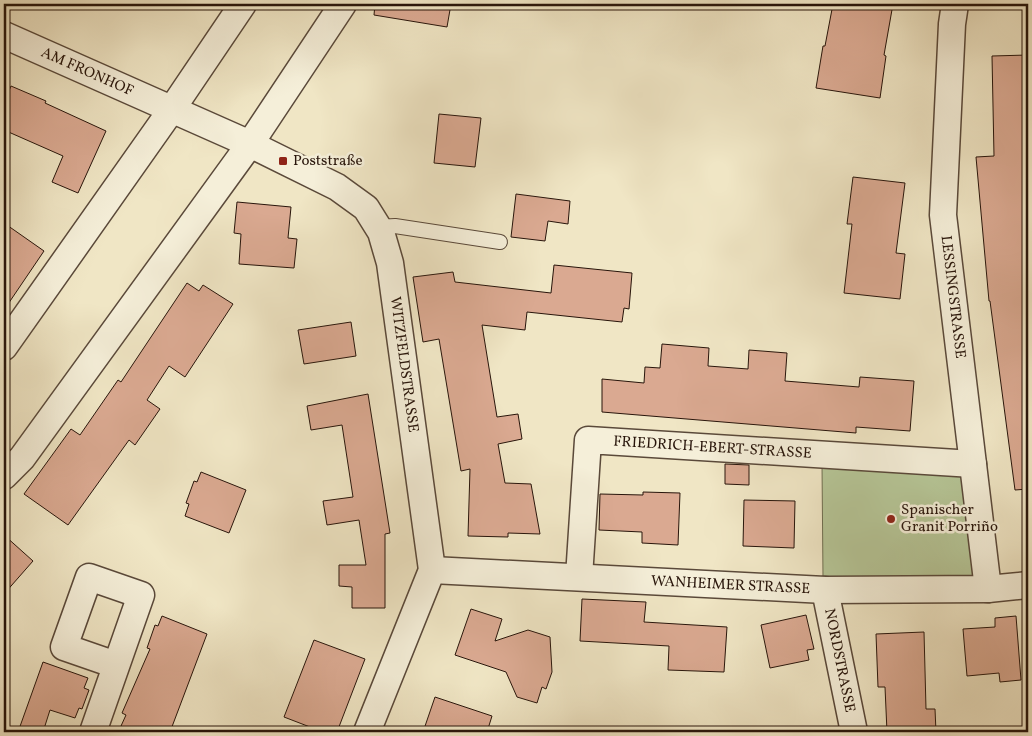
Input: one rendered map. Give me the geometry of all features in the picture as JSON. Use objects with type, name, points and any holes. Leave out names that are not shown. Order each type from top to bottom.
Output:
[{"type":"street","points":[[4,347],[172,109],[242,4]]},
{"type":"street","points":[[4,476],[22,458],[250,144],[343,4]]},
{"type":"street","name":"LESSINGSTRASSE","points":[[955,4],[952,24],[943,215],[988,588]]},
{"type":"street","name":"AM FRONHOF","points":[[4,35],[172,109]]},
{"type":"street","name":"WITZFELDSTRASSE","points":[[172,109],[250,144],[337,187],[366,208],[381,232],[390,263],[432,570],[367,732]]},
{"type":"street","name":"FRIEDRICH-EBERT-STRASSE","points":[[579,577],[588,440],[973,464]]},
{"type":"street","name":"WANHEIMER STRASSE","points":[[432,570],[825,590],[988,588],[1028,585]]},
{"type":"street","name":"NORDSTRASSE","points":[[825,590],[854,732]]},
{"type":"street","points":[[93,732],[116,665]]},
{"type":"lane","points":[[378,227],[395,226],[500,242]]},
{"type":"green space","points":[[822,464],[964,472],[975,576],[823,578]]},
{"type":"building","points":[[375,4],[451,4],[447,27],[374,15]]},
{"type":"building","points":[[833,4],[893,4],[884,55],[886,56],[880,98],[816,88]]},
{"type":"building","points":[[1028,55],[1028,489],[1015,490],[989,301],[976,157],[994,156],[992,56]]},
{"type":"building","points":[[11,86],[106,131],[78,193],[52,182],[63,156],[4,130],[4,102]]},
{"type":"building","points":[[439,114],[481,118],[475,167],[434,163]]},
{"type":"building","points":[[853,177],[905,183],[896,253],[905,254],[900,299],[844,293],[852,224],[847,224]]},
{"type":"building","points":[[516,194],[570,201],[568,224],[548,221],[545,241],[511,237]]},
{"type":"building","points":[[237,202],[291,207],[288,238],[297,239],[294,268],[239,264],[241,234],[234,233]]},
{"type":"building","points":[[4,223],[44,251],[4,310]]},
{"type":"building","points":[[554,265],[632,273],[629,309],[624,308],[622,322],[527,312],[525,330],[482,325],[497,417],[518,414],[522,439],[498,444],[505,483],[531,484],[540,534],[508,533],[508,537],[468,536],[470,469],[461,471],[439,339],[423,342],[413,277],[453,272],[455,282],[551,293]]},
{"type":"building","points":[[187,283],[199,291],[203,285],[233,304],[185,377],[169,366],[147,400],[160,409],[135,445],[129,440],[68,525],[24,494],[71,429],[80,435],[118,380],[121,382]]},
{"type":"building","points":[[351,322],[356,356],[304,364],[298,330]]},
{"type":"building","points":[[662,344],[709,348],[708,366],[748,369],[749,350],[787,353],[785,381],[859,387],[860,377],[914,381],[910,431],[856,427],[856,433],[602,412],[602,379],[644,383],[645,367],[660,368]]},
{"type":"building","points":[[368,394],[390,533],[385,534],[385,608],[352,608],[352,587],[339,586],[339,565],[366,565],[359,520],[327,525],[323,501],[353,497],[342,425],[311,430],[307,406]]},
{"type":"building","points":[[725,464],[749,465],[749,485],[725,484]]},
{"type":"building","points":[[201,472],[246,490],[229,533],[185,516],[189,504],[186,503],[194,481],[197,482]]},
{"type":"building","points":[[643,492],[680,493],[678,545],[642,543],[642,532],[599,530],[600,494],[643,495]]},
{"type":"building","points":[[744,500],[795,501],[794,548],[743,546]]},
{"type":"building","points":[[4,535],[33,561],[4,594]]},
{"type":"building","points":[[582,599],[646,602],[644,622],[727,627],[724,672],[668,670],[669,646],[580,641]]},
{"type":"building","points":[[471,609],[502,619],[495,641],[528,630],[550,637],[552,672],[546,689],[542,687],[537,703],[517,697],[506,672],[455,655]]},
{"type":"building","points":[[806,615],[814,649],[807,650],[809,660],[770,668],[761,625]]},
{"type":"building","points":[[162,616],[207,634],[170,732],[137,732],[121,726],[126,715],[122,713],[150,649],[147,648],[155,625],[158,626]]},
{"type":"building","points":[[1016,616],[1021,680],[1000,682],[999,673],[967,676],[963,629],[995,627],[995,618]]},
{"type":"building","points":[[924,632],[926,709],[935,709],[936,732],[887,732],[885,687],[878,687],[876,634]]},
{"type":"building","points":[[314,640],[365,659],[337,732],[323,732],[284,717]]},
{"type":"building","points":[[43,662],[88,678],[84,688],[89,690],[82,709],[79,708],[75,718],[50,710],[43,732],[18,732]]},
{"type":"building","points":[[435,697],[492,716],[487,732],[423,732]]},
{"type":"place","name":"Poststraße","points":[[283,161]]},
{"type":"place","name":"Spanischer Granit Porriño","points":[[891,519]]}]
